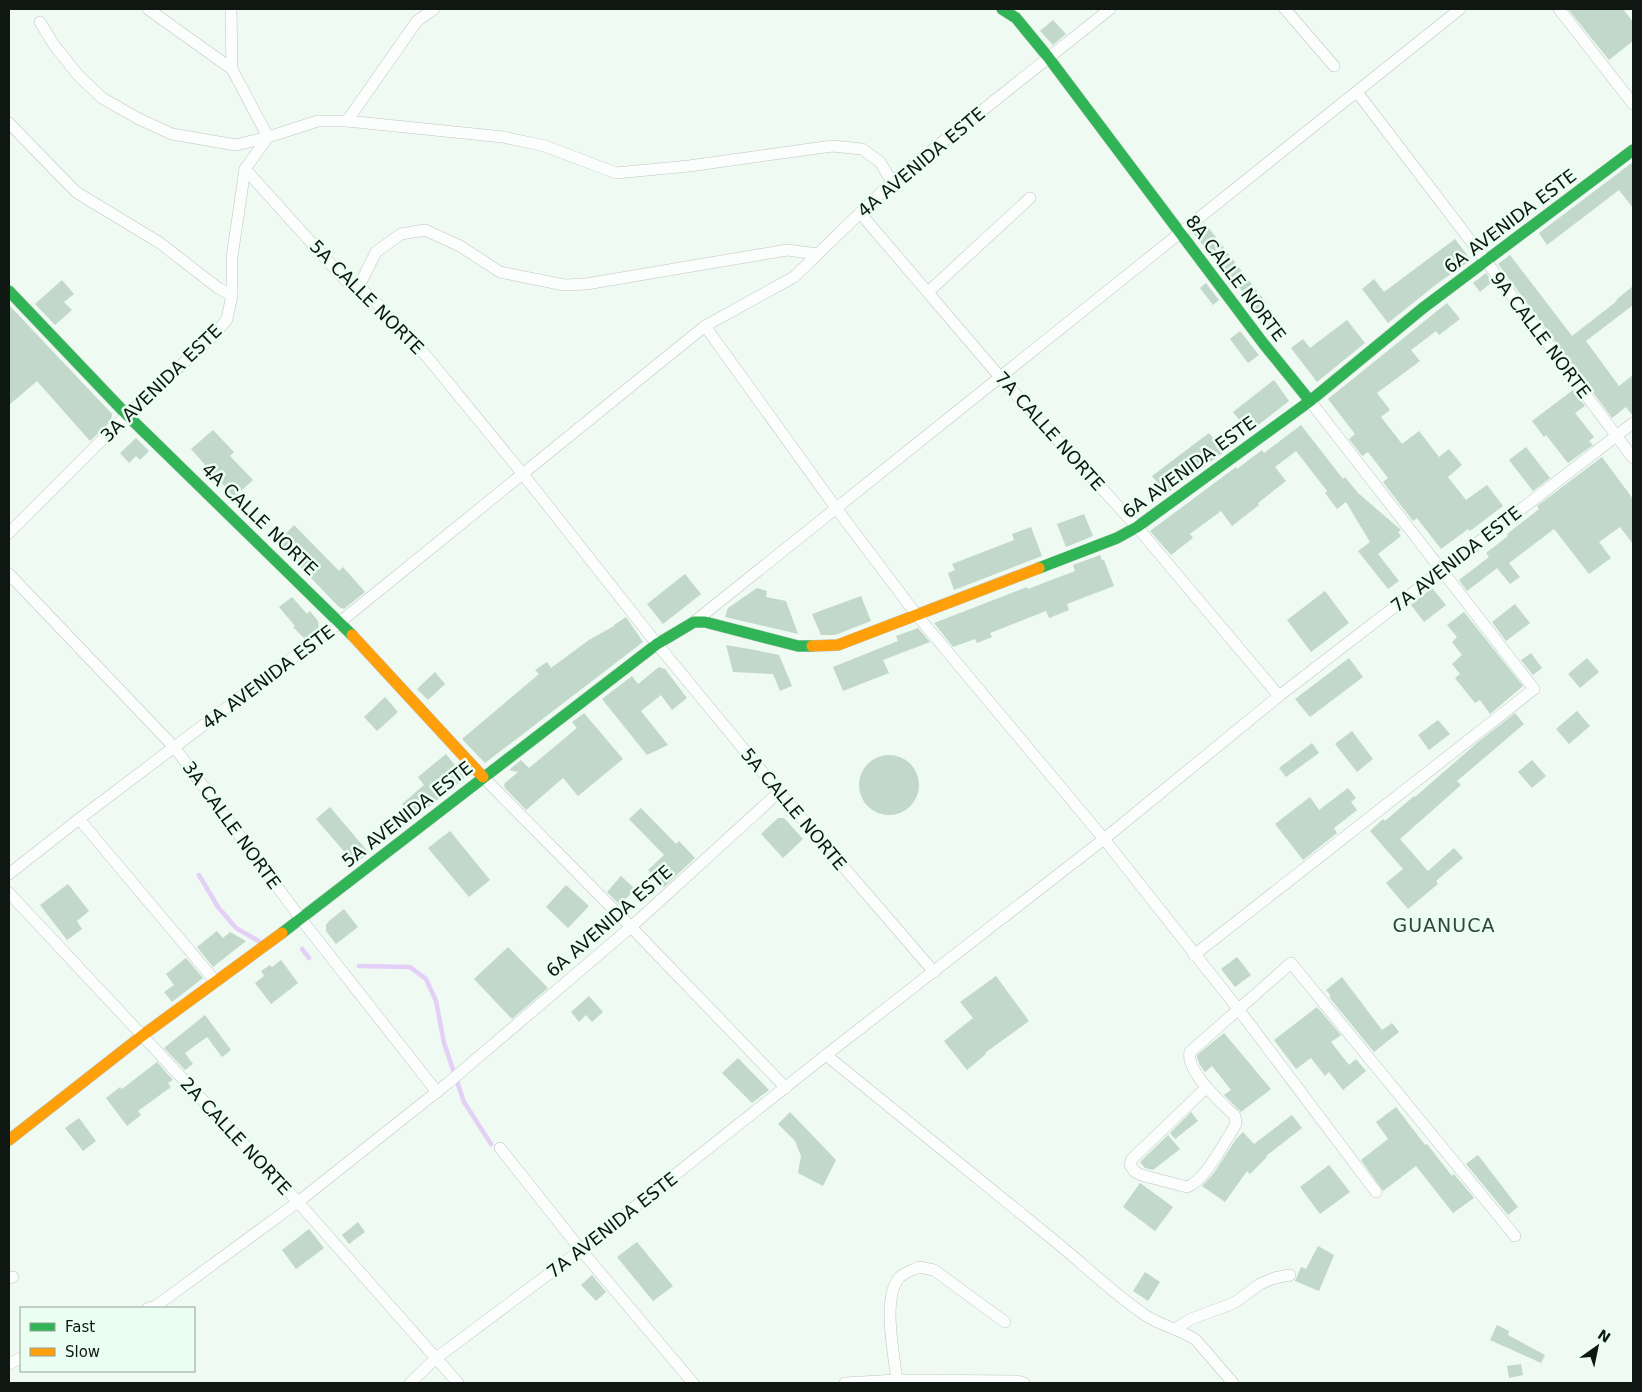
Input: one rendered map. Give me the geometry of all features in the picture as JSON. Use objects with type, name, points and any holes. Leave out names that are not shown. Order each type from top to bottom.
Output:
[{"type":"street","points":[[148,9],[232,69],[268,137]]},
{"type":"street","points":[[231,9],[232,69]]},
{"type":"street","points":[[347,121],[418,21],[434,9]]},
{"type":"street","name":"8A CALLE NORTE","points":[[1002,9],[1016,18],[1048,57],[1263,343],[1534,689],[1194,955]]},
{"type":"street","name":"4A AVENIDA ESTE","points":[[9,874],[340,622],[705,326],[794,277],[892,182],[1110,9]]},
{"type":"street","points":[[1285,9],[1334,66]]},
{"type":"street","points":[[694,622],[1460,9]]},
{"type":"street","points":[[1558,9],[1633,104]]},
{"type":"street","points":[[40,22],[54,45],[78,75],[102,98],[139,119],[172,134],[236,146],[318,121],[347,121],[502,136],[545,146],[616,173],[689,166],[832,146],[862,149],[880,162],[892,182]]},
{"type":"street","name":"9A CALLE NORTE","points":[[1356,92],[1486,261],[1633,458]]},
{"type":"street","points":[[9,123],[76,192],[160,243],[218,288],[232,295]]},
{"type":"street","name":"3A AVENIDA ESTE","points":[[9,533],[128,415],[215,334],[227,319],[232,295],[232,257],[245,170],[268,137]]},
{"type":"street","name":"6A AVENIDA ESTE","points":[[694,622],[705,622],[798,646],[838,645],[1117,538],[1137,526],[1310,401],[1423,308],[1633,150]]},
{"type":"street","name":"5A CALLE NORTE","points":[[245,170],[346,281],[369,295],[428,358],[657,644],[779,792],[934,972]]},
{"type":"street","points":[[928,292],[1030,198]]},
{"type":"street","name":"7A CALLE NORTE","points":[[860,213],[1000,377],[1137,526],[1279,696]]},
{"type":"street","points":[[358,288],[376,252],[401,234],[425,230],[460,246],[500,272],[564,285],[586,284],[787,250],[818,254]]},
{"type":"street","name":"4A CALLE NORTE","points":[[9,291],[128,415],[340,622],[483,777]]},
{"type":"street","points":[[705,326],[836,508],[916,614],[1104,839],[1239,1010],[1376,1192]]},
{"type":"street","name":"7A AVENIDA ESTE","points":[[410,1383],[435,1359],[581,1250],[826,1055],[1104,839],[1279,696],[1633,423]]},
{"type":"street","name":"3A CALLE NORTE","points":[[9,574],[175,748],[301,919],[437,1092]]},
{"type":"street","name":"5A AVENIDA ESTE","points":[[9,1140],[143,1035],[301,919],[657,644],[694,622]]},
{"type":"street","points":[[483,777],[786,1088]]},
{"type":"street","name":"6A AVENIDA ESTE","points":[[152,1307],[156,1306],[298,1202],[448,1083],[631,927],[779,792]]},
{"type":"street","points":[[79,819],[216,982]]},
{"type":"street","name":"2A CALLE NORTE","points":[[9,893],[298,1202],[458,1383]]},
{"type":"street","points":[[1207,1087],[1132,1159],[1130,1165],[1134,1171],[1141,1175],[1187,1187],[1193,1185],[1201,1178],[1237,1120],[1236,1116],[1207,1087],[1190,1063],[1190,1052],[1291,963],[1515,1236]]},
{"type":"street","points":[[826,1055],[1062,1246],[1129,1303],[1146,1316],[1189,1334],[1233,1383]]},
{"type":"street","points":[[500,1148],[581,1250],[693,1383]]},
{"type":"street","points":[[897,1380],[890,1315],[892,1294],[900,1277],[919,1267],[934,1270],[1005,1322]]},
{"type":"street","points":[[1175,1329],[1191,1319],[1234,1303],[1260,1284],[1274,1278],[1290,1275]]},
{"type":"street","points":[[845,1383],[897,1380],[1018,1381],[1024,1383]]},
{"type":"building","points":[[1568,9],[1623,9],[1633,22],[1633,41],[1609,60]]},
{"type":"building","points":[[1053,20],[1066,34],[1053,45],[1040,31]]},
{"type":"building","points":[[1633,162],[1633,208],[1619,190],[1547,245],[1539,233]]},
{"type":"building","points":[[1205,223],[1267,304],[1258,311],[1238,286],[1234,288],[1221,271],[1223,269],[1193,233]]},
{"type":"building","points":[[1455,239],[1471,260],[1438,283],[1388,323],[1362,289],[1374,279],[1384,292]]},
{"type":"building","points":[[1510,255],[1572,336],[1633,286],[1633,305],[1586,341],[1619,386],[1633,375],[1633,416],[1626,407],[1612,418],[1498,264]]},
{"type":"building","points":[[1486,273],[1492,282],[1480,292],[1473,283]]},
{"type":"building","points":[[62,280],[74,294],[64,302],[72,310],[55,325],[35,304]]},
{"type":"building","points":[[1206,283],[1219,300],[1213,305],[1200,288]]},
{"type":"building","points":[[1447,303],[1460,319],[1439,335],[1436,331],[1411,350],[1420,361],[1377,393],[1390,410],[1381,417],[1402,444],[1419,431],[1439,457],[1449,449],[1462,465],[1448,477],[1466,500],[1487,485],[1503,506],[1470,531],[1468,529],[1441,549],[1417,518],[1413,521],[1383,482],[1388,478],[1368,452],[1362,456],[1349,439],[1355,434],[1328,399]]},
{"type":"building","points":[[9,305],[112,414],[111,421],[90,441],[37,381],[9,405]]},
{"type":"building","points":[[1347,320],[1365,343],[1317,382],[1291,348],[1303,339],[1310,348]]},
{"type":"building","points":[[1240,331],[1259,355],[1248,363],[1230,339]]},
{"type":"building","points":[[1274,380],[1289,401],[1249,432],[1233,412]]},
{"type":"building","points":[[1573,390],[1585,406],[1575,413],[1594,437],[1589,441],[1593,445],[1568,463],[1546,435],[1544,437],[1532,421]]},
{"type":"building","points":[[1301,425],[1343,479],[1345,477],[1358,493],[1401,530],[1398,532],[1401,536],[1378,554],[1399,581],[1388,589],[1358,551],[1370,542],[1346,502],[1337,509],[1325,493],[1327,491],[1296,451],[1275,467],[1286,481],[1232,526],[1221,511],[1190,534],[1193,538],[1171,555],[1150,531],[1236,467],[1237,469],[1262,450],[1264,453]]},
{"type":"building","points":[[213,430],[234,452],[230,456],[253,480],[234,497],[191,449]]},
{"type":"building","points":[[1209,433],[1224,452],[1166,494],[1152,476]]},
{"type":"building","points":[[136,438],[149,451],[140,460],[136,456],[129,463],[120,453]]},
{"type":"building","points":[[1526,447],[1550,478],[1533,491],[1509,460]]},
{"type":"building","points":[[1602,457],[1633,499],[1633,544],[1620,527],[1599,542],[1611,558],[1589,574],[1554,529],[1509,563],[1520,577],[1510,584],[1497,568],[1467,591],[1459,580],[1489,557],[1486,553],[1539,509],[1537,506]]},
{"type":"building","points":[[1084,514],[1093,536],[1066,547],[1057,524]]},
{"type":"building","points":[[294,525],[339,571],[343,567],[365,592],[344,609],[339,607],[277,543]]},
{"type":"building","points":[[1031,527],[1042,556],[954,590],[948,573],[955,570],[952,564],[1014,540],[1012,534]]},
{"type":"building","points":[[1100,555],[1102,560],[1104,560],[1114,586],[1067,604],[1069,610],[1049,618],[1046,611],[990,633],[992,637],[977,643],[975,639],[953,647],[934,623],[1027,587],[1028,589],[1075,571],[1073,565]]},
{"type":"building","points":[[685,574],[701,594],[663,624],[647,604]]},
{"type":"building","points":[[757,588],[767,591],[766,597],[786,601],[798,634],[725,617],[728,608]]},
{"type":"building","points":[[1432,588],[1446,605],[1424,622],[1411,605]]},
{"type":"building","points":[[1325,591],[1349,623],[1311,652],[1287,620]]},
{"type":"building","points":[[861,596],[871,621],[835,635],[821,635],[812,614]]},
{"type":"building","points":[[292,597],[307,614],[310,611],[318,621],[319,629],[305,639],[293,627],[295,626],[279,607]]},
{"type":"building","points":[[1515,604],[1530,623],[1506,641],[1492,622]]},
{"type":"building","points":[[1464,612],[1523,686],[1490,714],[1480,700],[1475,703],[1455,678],[1460,674],[1452,664],[1462,655],[1452,642],[1457,637],[1447,625]]},
{"type":"building","points":[[626,617],[643,642],[485,763],[462,739],[539,674],[535,670],[547,662],[551,668],[589,640]]},
{"type":"building","points":[[918,628],[930,642],[883,660],[889,673],[843,691],[833,667],[898,641],[896,636]]},
{"type":"building","points":[[726,645],[779,655],[792,686],[780,691],[773,674],[733,672]]},
{"type":"building","points":[[1531,653],[1542,668],[1533,675],[1521,660]]},
{"type":"building","points":[[1349,658],[1363,677],[1310,717],[1295,699]]},
{"type":"building","points":[[1587,658],[1599,672],[1580,688],[1568,674]]},
{"type":"building","points":[[659,667],[665,669],[687,698],[672,710],[661,695],[641,711],[668,745],[647,755],[602,699],[632,676],[638,684]]},
{"type":"building","points":[[435,672],[445,684],[428,700],[417,689]]},
{"type":"building","points":[[385,697],[398,712],[377,731],[364,717]]},
{"type":"building","points":[[1577,711],[1590,726],[1569,744],[1556,729]]},
{"type":"building","points":[[584,713],[623,759],[578,796],[563,778],[526,810],[505,788],[504,784],[518,772],[509,770],[521,760],[529,768],[577,728],[572,722]]},
{"type":"building","points":[[1515,713],[1524,724],[1457,781],[1461,785],[1400,839],[1428,871],[1454,848],[1463,858],[1436,881],[1438,884],[1408,909],[1386,883],[1403,869],[1370,831],[1383,819],[1385,821],[1415,797],[1478,742]]},
{"type":"building","points":[[1438,720],[1450,734],[1429,750],[1418,735]]},
{"type":"building","points":[[1352,731],[1373,759],[1357,772],[1335,744]]},
{"type":"building","points":[[1312,743],[1319,753],[1286,777],[1279,768]]},
{"type":"building","points":[[446,754],[464,779],[399,830],[392,822],[407,810],[402,804],[424,785],[418,777]]},
{"type":"building","points":[[883,755],[895,755],[906,760],[914,768],[919,779],[917,797],[906,810],[895,815],[883,815],[872,810],[864,802],[859,791],[859,779],[864,768],[872,760]]},
{"type":"building","points":[[1532,760],[1546,776],[1532,788],[1518,772]]},
{"type":"building","points":[[1348,788],[1356,798],[1351,802],[1357,810],[1334,828],[1337,833],[1303,860],[1275,824],[1310,797],[1319,810]]},
{"type":"building","points":[[330,807],[369,853],[355,864],[316,819]]},
{"type":"building","points":[[641,808],[676,844],[679,841],[695,858],[664,887],[648,870],[664,855],[629,819]]},
{"type":"building","points":[[778,818],[784,818],[803,839],[783,858],[761,834]]},
{"type":"building","points":[[450,831],[490,880],[469,897],[428,848]]},
{"type":"building","points":[[621,876],[635,889],[620,905],[607,892]]},
{"type":"building","points":[[68,884],[89,911],[77,921],[82,929],[67,940],[40,905]]},
{"type":"building","points":[[566,885],[589,906],[568,928],[546,907]]},
{"type":"building","points":[[344,909],[358,927],[336,944],[326,931],[326,925]]},
{"type":"building","points":[[217,931],[223,938],[230,932],[246,941],[213,967],[197,947]]},
{"type":"building","points":[[508,947],[548,988],[512,1019],[474,979]]},
{"type":"building","points":[[1237,957],[1251,975],[1235,987],[1221,969]]},
{"type":"building","points":[[186,958],[203,978],[172,1002],[164,992],[174,985],[166,974]]},
{"type":"building","points":[[281,960],[298,983],[271,1004],[255,983],[264,976],[261,971],[270,965],[272,967]]},
{"type":"building","points":[[996,976],[1029,1021],[985,1053],[967,1070],[944,1041],[973,1018],[960,1002]]},
{"type":"building","points":[[1342,977],[1382,1030],[1392,1023],[1399,1032],[1374,1052],[1329,997],[1331,996],[1326,990]]},
{"type":"building","points":[[589,996],[603,1012],[592,1022],[586,1015],[579,1022],[571,1012]]},
{"type":"building","points":[[1317,1007],[1341,1035],[1331,1042],[1349,1065],[1356,1059],[1366,1071],[1343,1090],[1329,1072],[1325,1076],[1311,1058],[1296,1069],[1274,1040]]},
{"type":"building","points":[[205,1015],[231,1050],[222,1057],[207,1037],[185,1053],[193,1064],[185,1070],[164,1048]]},
{"type":"building","points":[[1224,1033],[1271,1089],[1241,1112],[1224,1095],[1231,1090],[1212,1066],[1205,1072],[1197,1058],[1197,1055]]},
{"type":"building","points":[[738,1058],[769,1090],[752,1103],[722,1073]]},
{"type":"building","points":[[157,1062],[173,1080],[168,1083],[171,1087],[138,1111],[141,1115],[127,1126],[106,1098],[120,1087],[122,1089]]},
{"type":"building","points":[[1396,1107],[1425,1145],[1427,1144],[1452,1176],[1454,1174],[1474,1198],[1453,1213],[1416,1166],[1383,1191],[1361,1160],[1388,1139],[1376,1122]]},
{"type":"building","points":[[790,1112],[836,1160],[823,1186],[798,1173],[801,1156],[795,1141],[778,1124]]},
{"type":"building","points":[[1191,1112],[1198,1121],[1175,1139],[1170,1133]]},
{"type":"building","points":[[1292,1115],[1302,1128],[1266,1156],[1250,1174],[1247,1171],[1225,1202],[1202,1186],[1214,1173],[1236,1139],[1243,1132],[1254,1144]]},
{"type":"building","points":[[79,1118],[96,1141],[83,1151],[65,1128]]},
{"type":"building","points":[[1168,1135],[1180,1149],[1153,1170],[1145,1168],[1140,1162]]},
{"type":"building","points":[[1478,1155],[1518,1207],[1508,1215],[1466,1164]]},
{"type":"building","points":[[1329,1165],[1350,1192],[1320,1214],[1300,1187]]},
{"type":"building","points":[[1140,1183],[1173,1207],[1155,1231],[1123,1207]]},
{"type":"building","points":[[358,1222],[365,1232],[349,1244],[342,1235]]},
{"type":"building","points":[[309,1229],[324,1248],[296,1269],[282,1250]]},
{"type":"building","points":[[637,1242],[673,1286],[653,1301],[617,1257]]},
{"type":"building","points":[[1318,1246],[1334,1255],[1319,1291],[1295,1281],[1301,1267],[1306,1269]]},
{"type":"building","points":[[1145,1272],[1160,1282],[1148,1301],[1133,1291]]},
{"type":"building","points":[[592,1275],[606,1292],[596,1301],[581,1285]]},
{"type":"building","points":[[1497,1325],[1509,1331],[1508,1335],[1545,1355],[1541,1363],[1490,1340]]},
{"type":"building","points":[[1521,1364],[1523,1375],[1509,1378],[1507,1366]]},
{"type":"waterway","points":[[199,875],[218,907],[236,928],[262,943]]},
{"type":"waterway","points":[[302,949],[309,958]]},
{"type":"waterway","points":[[359,966],[410,967],[426,979],[436,1001],[444,1043],[464,1102],[491,1144]]},
{"type":"traffic: fast","points":[[1002,9],[1016,18],[1048,57],[1263,343],[1310,401]]},
{"type":"traffic: fast","points":[[1039,568],[1117,538],[1137,527],[1310,401],[1423,308],[1633,150]]},
{"type":"traffic: fast","points":[[9,291],[127,415],[352,635]]},
{"type":"traffic: fast","points":[[282,933],[657,644],[694,622],[705,622],[798,646],[812,646]]},
{"type":"traffic: slow","points":[[812,646],[838,645],[1039,568]]},
{"type":"traffic: slow","points":[[352,635],[483,777]]},
{"type":"traffic: slow","points":[[9,1140],[143,1035],[282,933]]},
{"type":"district","name":"GUANUCA","points":[[1444,925]]}]
